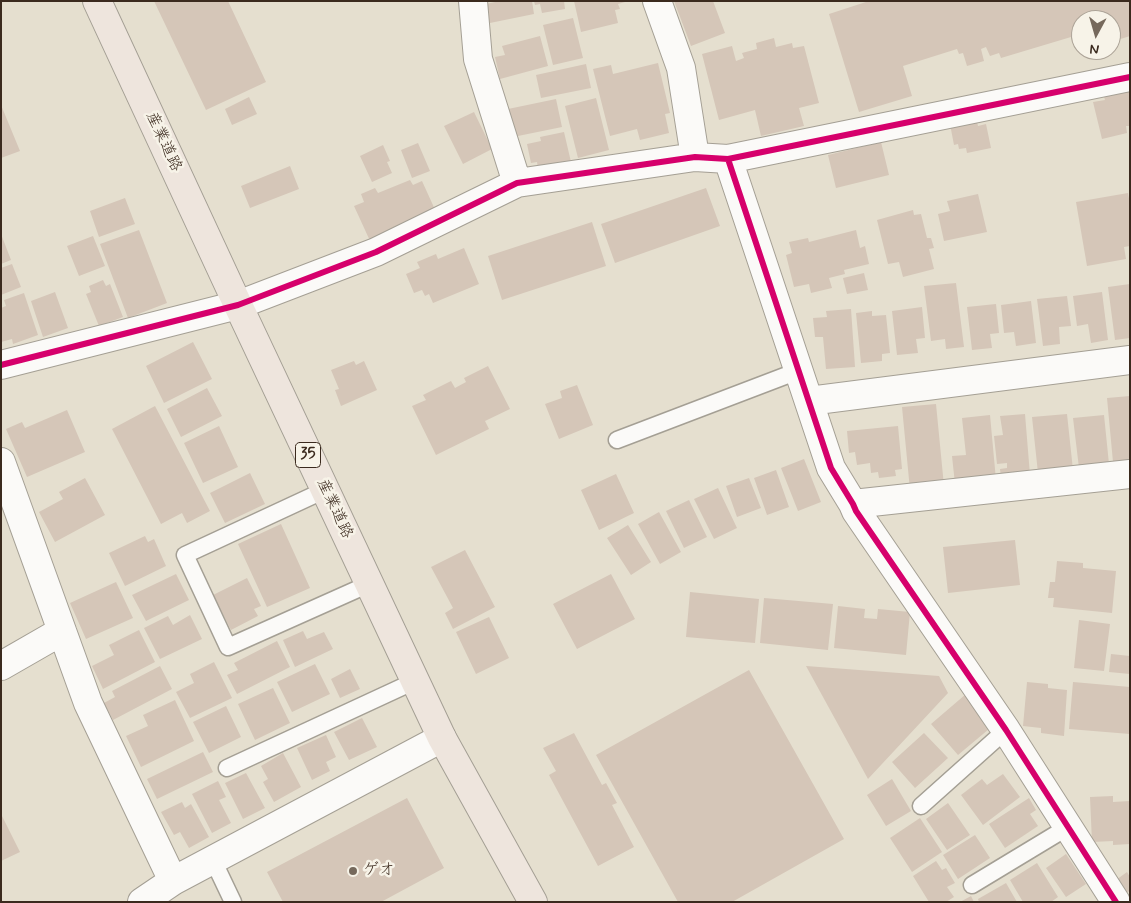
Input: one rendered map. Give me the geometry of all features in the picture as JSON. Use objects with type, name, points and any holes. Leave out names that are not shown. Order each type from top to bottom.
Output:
[{"type":"main road","name":"産業道路","points":[[97,1],[442,738],[533,902]]},
{"type":"street","points":[[472,1],[478,60],[517,183]]},
{"type":"street","points":[[657,1],[681,68],[695,157]]},
{"type":"street","points":[[1,365],[238,305],[376,252],[517,183],[695,157],[728,159],[1130,77]]},
{"type":"street","points":[[728,159],[831,468],[856,511],[1006,730],[1116,902]]},
{"type":"street","points":[[809,401],[1130,360]]},
{"type":"street","points":[[1,462],[88,703],[173,881]]},
{"type":"street","points":[[853,504],[1130,474]]},
{"type":"street","points":[[1,666],[62,631]]},
{"type":"street","points":[[142,902],[173,881],[442,738]]},
{"type":"lane","points":[[617,440],[798,372]]},
{"type":"lane","points":[[325,490],[185,555],[228,647],[369,584]]},
{"type":"lane","points":[[227,768],[415,681]]},
{"type":"lane","points":[[921,806],[1006,730]]},
{"type":"lane","points":[[972,885],[1068,827]]},
{"type":"lane","points":[[213,860],[233,902]]},
{"type":"building","points":[[154,1],[228,1],[266,82],[206,110]]},
{"type":"building","points":[[500,1],[532,1],[534,14],[485,24],[481,5]]},
{"type":"building","points":[[534,1],[564,1],[565,9],[542,13],[540,4],[535,5]]},
{"type":"building","points":[[574,1],[625,2],[618,4],[620,9],[615,10],[618,23],[581,32]]},
{"type":"building","points":[[674,1],[713,1],[725,33],[691,46]]},
{"type":"building","points":[[869,1],[1130,1],[1130,36],[1121,39],[1121,10],[1071,10],[1071,37],[1001,58],[999,53],[990,56],[986,47],[981,49],[984,61],[967,66],[963,53],[959,54],[957,49],[903,66],[912,96],[859,112],[829,14]]},
{"type":"building","points":[[573,18],[583,58],[553,65],[543,25]]},
{"type":"building","points":[[540,36],[548,66],[500,79],[495,57],[505,55],[502,46]]},
{"type":"building","points":[[774,38],[776,47],[792,43],[793,48],[804,46],[819,103],[799,108],[804,126],[761,136],[755,110],[719,120],[702,54],[732,46],[736,61],[744,58],[742,53],[757,49],[756,43]]},
{"type":"building","points":[[658,63],[670,113],[665,114],[669,133],[640,140],[637,129],[610,136],[593,69],[611,65],[613,74]]},
{"type":"building","points":[[586,64],[591,88],[541,98],[536,75]]},
{"type":"building","points":[[1123,88],[1124,93],[1130,91],[1130,126],[1126,126],[1127,133],[1102,139],[1093,102],[1105,100],[1103,93]]},
{"type":"building","points":[[249,97],[257,114],[232,125],[225,109]]},
{"type":"building","points":[[596,98],[609,150],[578,158],[565,106]]},
{"type":"building","points":[[556,99],[562,127],[513,137],[508,109]]},
{"type":"building","points":[[1,105],[20,151],[1,158]]},
{"type":"building","points":[[474,112],[492,149],[463,164],[444,126]]},
{"type":"building","points":[[975,113],[978,126],[986,124],[991,148],[967,153],[966,148],[959,149],[958,144],[954,145],[949,119]]},
{"type":"building","points":[[564,132],[571,162],[538,169],[537,162],[531,163],[527,144],[541,141],[540,137]]},
{"type":"building","points":[[881,142],[889,175],[836,188],[828,155]]},
{"type":"building","points":[[418,143],[430,171],[412,178],[401,150]]},
{"type":"building","points":[[383,145],[390,161],[387,162],[392,173],[372,182],[360,156]]},
{"type":"building","points":[[290,166],[299,189],[250,208],[241,186]]},
{"type":"building","points":[[410,180],[413,185],[422,181],[437,214],[371,243],[354,206],[364,202],[361,194],[375,188],[378,193]]},
{"type":"building","points":[[706,188],[720,226],[615,263],[601,224]]},
{"type":"building","points":[[1128,193],[1130,204],[1130,246],[1124,247],[1126,259],[1087,266],[1076,202]]},
{"type":"building","points":[[978,194],[987,232],[944,241],[938,214],[950,211],[947,201]]},
{"type":"building","points":[[125,198],[135,224],[99,237],[90,211]]},
{"type":"building","points":[[913,210],[914,215],[921,214],[927,238],[931,238],[934,248],[929,249],[934,269],[903,277],[899,262],[888,264],[877,220]]},
{"type":"building","points":[[592,222],[606,266],[502,300],[488,256]]},
{"type":"building","points":[[139,230],[167,303],[128,318],[100,244]]},
{"type":"building","points":[[856,230],[860,248],[865,246],[869,264],[844,270],[845,274],[829,278],[832,288],[811,293],[809,284],[794,287],[786,255],[792,253],[789,242],[808,238],[809,242]]},
{"type":"building","points":[[1,234],[11,260],[1,264]]},
{"type":"building","points":[[93,236],[105,266],[79,276],[67,246]]},
{"type":"building","points":[[464,248],[479,284],[433,303],[429,294],[425,296],[422,290],[414,293],[406,274],[420,268],[417,262],[436,254],[438,259]]},
{"type":"building","points":[[12,264],[21,287],[1,295],[1,268]]},
{"type":"building","points":[[864,273],[868,290],[847,294],[843,278]]},
{"type":"building","points":[[103,280],[106,286],[110,284],[123,317],[99,326],[86,294],[91,292],[89,286]]},
{"type":"building","points":[[956,283],[964,347],[946,349],[945,339],[931,341],[924,286]]},
{"type":"building","points":[[1130,284],[1130,338],[1115,340],[1108,287]]},
{"type":"building","points":[[55,292],[68,328],[43,337],[31,301]]},
{"type":"building","points":[[1102,292],[1108,340],[1091,343],[1088,324],[1077,326],[1073,296]]},
{"type":"building","points":[[24,293],[38,335],[13,344],[12,339],[1,342],[1,308],[6,306],[4,300]]},
{"type":"building","points":[[1067,296],[1071,326],[1059,327],[1060,344],[1043,346],[1037,299]]},
{"type":"building","points":[[1031,301],[1036,343],[1016,346],[1014,332],[1004,333],[1001,305]]},
{"type":"building","points":[[996,304],[999,333],[990,334],[992,348],[972,350],[967,307]]},
{"type":"building","points":[[922,307],[925,338],[916,339],[918,353],[897,355],[892,311]]},
{"type":"building","points":[[851,309],[855,367],[826,369],[823,337],[815,337],[813,318],[827,317],[826,311]]},
{"type":"building","points":[[872,311],[872,316],[886,315],[890,353],[882,354],[882,361],[861,363],[856,313]]},
{"type":"building","points":[[193,342],[212,379],[164,403],[146,366]]},
{"type":"building","points":[[354,361],[356,365],[364,361],[377,390],[341,406],[335,390],[339,389],[331,370]]},
{"type":"building","points":[[488,366],[510,409],[485,421],[489,429],[436,455],[412,406],[426,400],[423,395],[451,381],[455,388],[466,382],[464,378]]},
{"type":"building","points":[[577,385],[593,425],[559,439],[545,404],[562,398],[560,391]]},
{"type":"building","points":[[207,388],[222,416],[181,437],[167,409]]},
{"type":"building","points":[[1130,396],[1130,461],[1113,462],[1107,398]]},
{"type":"building","points":[[936,404],[944,486],[910,490],[902,407]]},
{"type":"building","points":[[155,406],[210,511],[187,523],[182,513],[161,524],[112,429]]},
{"type":"building","points":[[67,410],[85,452],[27,477],[6,429],[22,422],[25,428]]},
{"type":"building","points":[[1025,414],[1030,475],[1001,477],[1000,469],[1007,468],[1007,463],[997,464],[994,436],[1003,435],[1000,416]]},
{"type":"building","points":[[1067,414],[1073,470],[1038,473],[1032,417]]},
{"type":"building","points":[[990,415],[996,480],[955,484],[952,456],[966,455],[962,418]]},
{"type":"building","points":[[1104,415],[1109,464],[1079,468],[1073,418]]},
{"type":"building","points":[[219,426],[238,467],[203,483],[184,443]]},
{"type":"building","points":[[898,426],[902,469],[895,470],[896,476],[879,478],[878,472],[871,473],[870,463],[857,465],[855,452],[849,453],[847,431]]},
{"type":"building","points":[[804,459],[821,502],[798,511],[781,468]]},
{"type":"building","points":[[776,470],[789,507],[767,515],[754,478]]},
{"type":"building","points":[[250,473],[265,504],[225,523],[210,493]]},
{"type":"building","points":[[616,474],[634,513],[599,530],[581,490]]},
{"type":"building","points":[[85,478],[105,515],[55,542],[39,512],[63,499],[59,492]]},
{"type":"building","points":[[749,478],[761,508],[737,517],[726,486]]},
{"type":"building","points":[[718,488],[737,528],[714,539],[694,499]]},
{"type":"building","points":[[689,500],[707,537],[684,548],[666,511]]},
{"type":"building","points":[[659,512],[681,552],[660,564],[638,524]]},
{"type":"building","points":[[281,524],[310,588],[267,607],[238,544]]},
{"type":"building","points":[[628,525],[651,562],[631,575],[607,538]]},
{"type":"building","points":[[145,536],[148,542],[154,539],[166,566],[125,586],[109,553]]},
{"type":"building","points":[[1015,540],[1020,585],[948,593],[943,547]]},
{"type":"building","points":[[465,550],[495,607],[453,629],[445,613],[453,608],[431,567]]},
{"type":"building","points":[[1057,561],[1083,563],[1083,568],[1116,571],[1112,613],[1053,607],[1054,598],[1048,598],[1050,582],[1055,582]]},
{"type":"building","points":[[176,574],[189,600],[146,621],[132,595]]},
{"type":"building","points":[[611,574],[635,619],[577,649],[553,604]]},
{"type":"building","points":[[247,578],[261,606],[254,609],[258,616],[231,630],[213,595]]},
{"type":"building","points":[[116,582],[133,618],[86,639],[70,603]]},
{"type":"building","points":[[690,592],[759,599],[755,643],[686,637]]},
{"type":"building","points":[[764,598],[833,604],[828,650],[760,643]]},
{"type":"building","points":[[838,606],[865,609],[864,618],[877,619],[878,609],[910,612],[906,655],[834,648]]},
{"type":"building","points":[[190,615],[202,639],[160,659],[144,628],[168,616],[173,625]]},
{"type":"building","points":[[489,617],[509,658],[476,674],[456,632]]},
{"type":"building","points":[[1079,620],[1110,624],[1104,671],[1074,668]]},
{"type":"building","points":[[139,630],[155,662],[103,689],[92,666],[114,655],[109,645]]},
{"type":"building","points":[[303,631],[307,639],[324,632],[333,649],[295,667],[283,640]]},
{"type":"building","points":[[277,641],[290,667],[237,694],[227,675],[238,670],[234,663]]},
{"type":"building","points":[[1111,654],[1130,656],[1130,674],[1109,672]]},
{"type":"building","points":[[214,662],[232,698],[190,718],[176,692],[194,683],[190,674]]},
{"type":"building","points":[[315,664],[330,694],[292,712],[277,682]]},
{"type":"building","points":[[160,666],[172,689],[113,720],[104,703],[115,697],[112,691]]},
{"type":"building","points":[[806,666],[939,676],[948,693],[868,779]]},
{"type":"building","points":[[350,669],[360,689],[340,698],[331,679]]},
{"type":"building","points":[[749,670],[844,839],[732,902],[678,902],[596,755]]},
{"type":"building","points":[[1027,682],[1048,684],[1048,688],[1067,690],[1064,736],[1041,733],[1041,728],[1023,726]]},
{"type":"building","points":[[1073,682],[1130,687],[1130,734],[1069,729]]},
{"type":"building","points":[[273,688],[290,723],[255,740],[238,704]]},
{"type":"building","points":[[966,694],[983,714],[979,717],[989,729],[958,755],[931,724]]},
{"type":"building","points":[[175,700],[194,741],[141,767],[126,736],[148,726],[143,715]]},
{"type":"building","points":[[226,706],[241,737],[209,753],[193,722]]},
{"type":"building","points":[[362,718],[377,747],[349,760],[334,732]]},
{"type":"building","points":[[574,733],[602,785],[606,783],[617,803],[612,805],[634,847],[598,866],[549,775],[556,771],[543,748]]},
{"type":"building","points":[[924,733],[948,758],[915,788],[892,762]]},
{"type":"building","points":[[326,735],[336,757],[326,762],[330,771],[312,780],[297,748]]},
{"type":"building","points":[[203,752],[213,772],[157,799],[147,779]]},
{"type":"building","points":[[283,753],[301,787],[274,802],[263,782],[268,779],[261,766]]},
{"type":"building","points":[[246,773],[265,808],[243,819],[225,783]]},
{"type":"building","points":[[1003,774],[1020,797],[983,825],[961,795],[982,779],[987,785]]},
{"type":"building","points":[[892,779],[911,811],[886,826],[867,795]]},
{"type":"building","points":[[218,781],[226,797],[219,800],[231,823],[212,833],[192,794]]},
{"type":"building","points":[[1113,796],[1113,802],[1130,801],[1130,844],[1113,845],[1113,841],[1092,842],[1090,797]]},
{"type":"building","points":[[407,798],[444,868],[381,902],[283,902],[267,872]]},
{"type":"building","points":[[1029,798],[1036,810],[1030,814],[1038,826],[1005,848],[989,824]]},
{"type":"building","points":[[182,802],[185,808],[191,804],[209,837],[189,848],[180,832],[174,835],[161,812]]},
{"type":"building","points":[[948,803],[970,835],[947,850],[926,819]]},
{"type":"building","points":[[1,814],[20,852],[1,861]]},
{"type":"building","points":[[920,818],[942,852],[912,872],[890,838]]},
{"type":"building","points":[[975,835],[990,858],[958,879],[943,855]]},
{"type":"building","points":[[1066,854],[1086,884],[1066,897],[1046,868]]},
{"type":"building","points":[[936,861],[942,870],[946,868],[955,883],[947,887],[954,897],[946,902],[929,902],[913,876]]},
{"type":"building","points":[[1037,863],[1058,897],[1051,902],[1023,902],[1010,880]]},
{"type":"building","points":[[1127,872],[1130,877],[1130,891],[1125,893],[1116,880]]},
{"type":"building","points":[[1006,883],[1017,902],[979,902],[978,899]]},
{"type":"building","points":[[971,896],[974,902],[960,902]]},
{"type":"cycle path","points":[[1,365],[238,305],[376,252],[517,183],[695,157],[728,159],[1130,77]]},
{"type":"cycle path","points":[[728,159],[831,468],[856,511],[1006,730],[1116,902]]},
{"type":"place","name":"ゲオ","points":[[353,871]]}]
